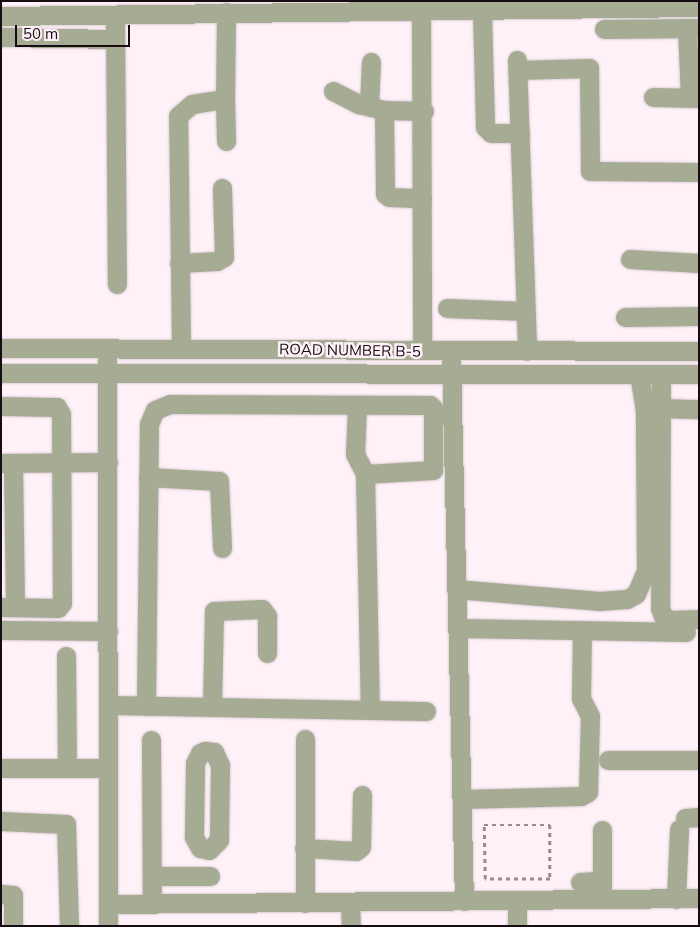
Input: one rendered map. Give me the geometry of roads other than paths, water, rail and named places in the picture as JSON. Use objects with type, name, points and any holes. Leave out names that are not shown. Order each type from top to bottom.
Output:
[{"type":"street","points":[[1,16],[116,15],[399,6],[421,11],[460,6],[482,11],[532,5],[699,7]]},
{"type":"street","points":[[421,11],[424,111],[422,350]]},
{"type":"street","points":[[482,11],[485,127],[491,134],[520,133]]},
{"type":"street","points":[[226,12],[226,141]]},
{"type":"street","points":[[116,15],[118,284]]},
{"type":"street","points":[[604,29],[693,28],[694,98],[653,97]]},
{"type":"street","points":[[1,37],[115,39]]},
{"type":"street","points":[[371,62],[385,194],[388,197],[422,198]]},
{"type":"street","points":[[527,351],[517,65],[589,68],[590,171],[699,172]]},
{"type":"street","points":[[333,91],[376,108],[424,111]]},
{"type":"street","points":[[181,348],[178,116],[192,104],[225,99]]},
{"type":"street","points":[[180,263],[216,262],[224,257],[222,188]]},
{"type":"street","points":[[630,260],[699,263]]},
{"type":"street","points":[[447,308],[525,311]]},
{"type":"street","points":[[625,317],[699,316]]},
{"type":"street","name":"ROAD NUMBER B-5","points":[[1,348],[699,352]]},
{"type":"street","points":[[107,349],[108,926]]},
{"type":"street","points":[[450,351],[464,901]]},
{"type":"street","points":[[1,372],[699,374]]},
{"type":"street","points":[[278,405],[281,373]]},
{"type":"street","points":[[456,589],[599,601],[627,598],[636,594],[646,571],[646,411],[639,374]]},
{"type":"street","points":[[661,374],[660,608],[663,616],[670,620],[699,619]]},
{"type":"street","points":[[356,405],[355,454],[365,474],[370,709]]},
{"type":"street","points":[[146,706],[150,419],[160,406],[430,405],[433,408],[432,472],[365,474]]},
{"type":"street","points":[[1,406],[59,408],[61,462],[61,606],[8,607],[7,463],[61,462],[108,462]]},
{"type":"street","points":[[661,408],[699,409]]},
{"type":"street","points":[[148,478],[219,482],[222,548]]},
{"type":"street","points":[[212,707],[214,611],[262,609],[267,616],[267,653]]},
{"type":"street","points":[[458,628],[699,632]]},
{"type":"street","points":[[1,630],[108,631]]},
{"type":"street","points":[[462,799],[581,796],[588,792],[590,716],[581,698],[582,630]]},
{"type":"street","points":[[66,656],[67,768]]},
{"type":"street","points":[[108,705],[426,710]]},
{"type":"street","points":[[304,903],[305,739]]},
{"type":"street","points":[[151,740],[152,904]]},
{"type":"street","points":[[608,760],[699,760]]},
{"type":"street","points":[[1,768],[108,768]]},
{"type":"street","points":[[304,848],[359,849],[362,844],[362,795]]},
{"type":"street","points":[[1,821],[66,824],[69,926]]},
{"type":"street","points":[[676,899],[687,821]]},
{"type":"street","points":[[602,830],[602,890]]},
{"type":"street","points":[[209,850],[211,904]]},
{"type":"street","points":[[152,876],[210,876]]},
{"type":"street","points":[[580,882],[602,890],[676,899],[699,898]]},
{"type":"street","points":[[108,904],[517,900],[602,890]]},
{"type":"street","points":[[1,894],[13,896],[13,926]]},
{"type":"street","points":[[517,900],[517,926]]},
{"type":"street","points":[[350,902],[351,926]]}]
